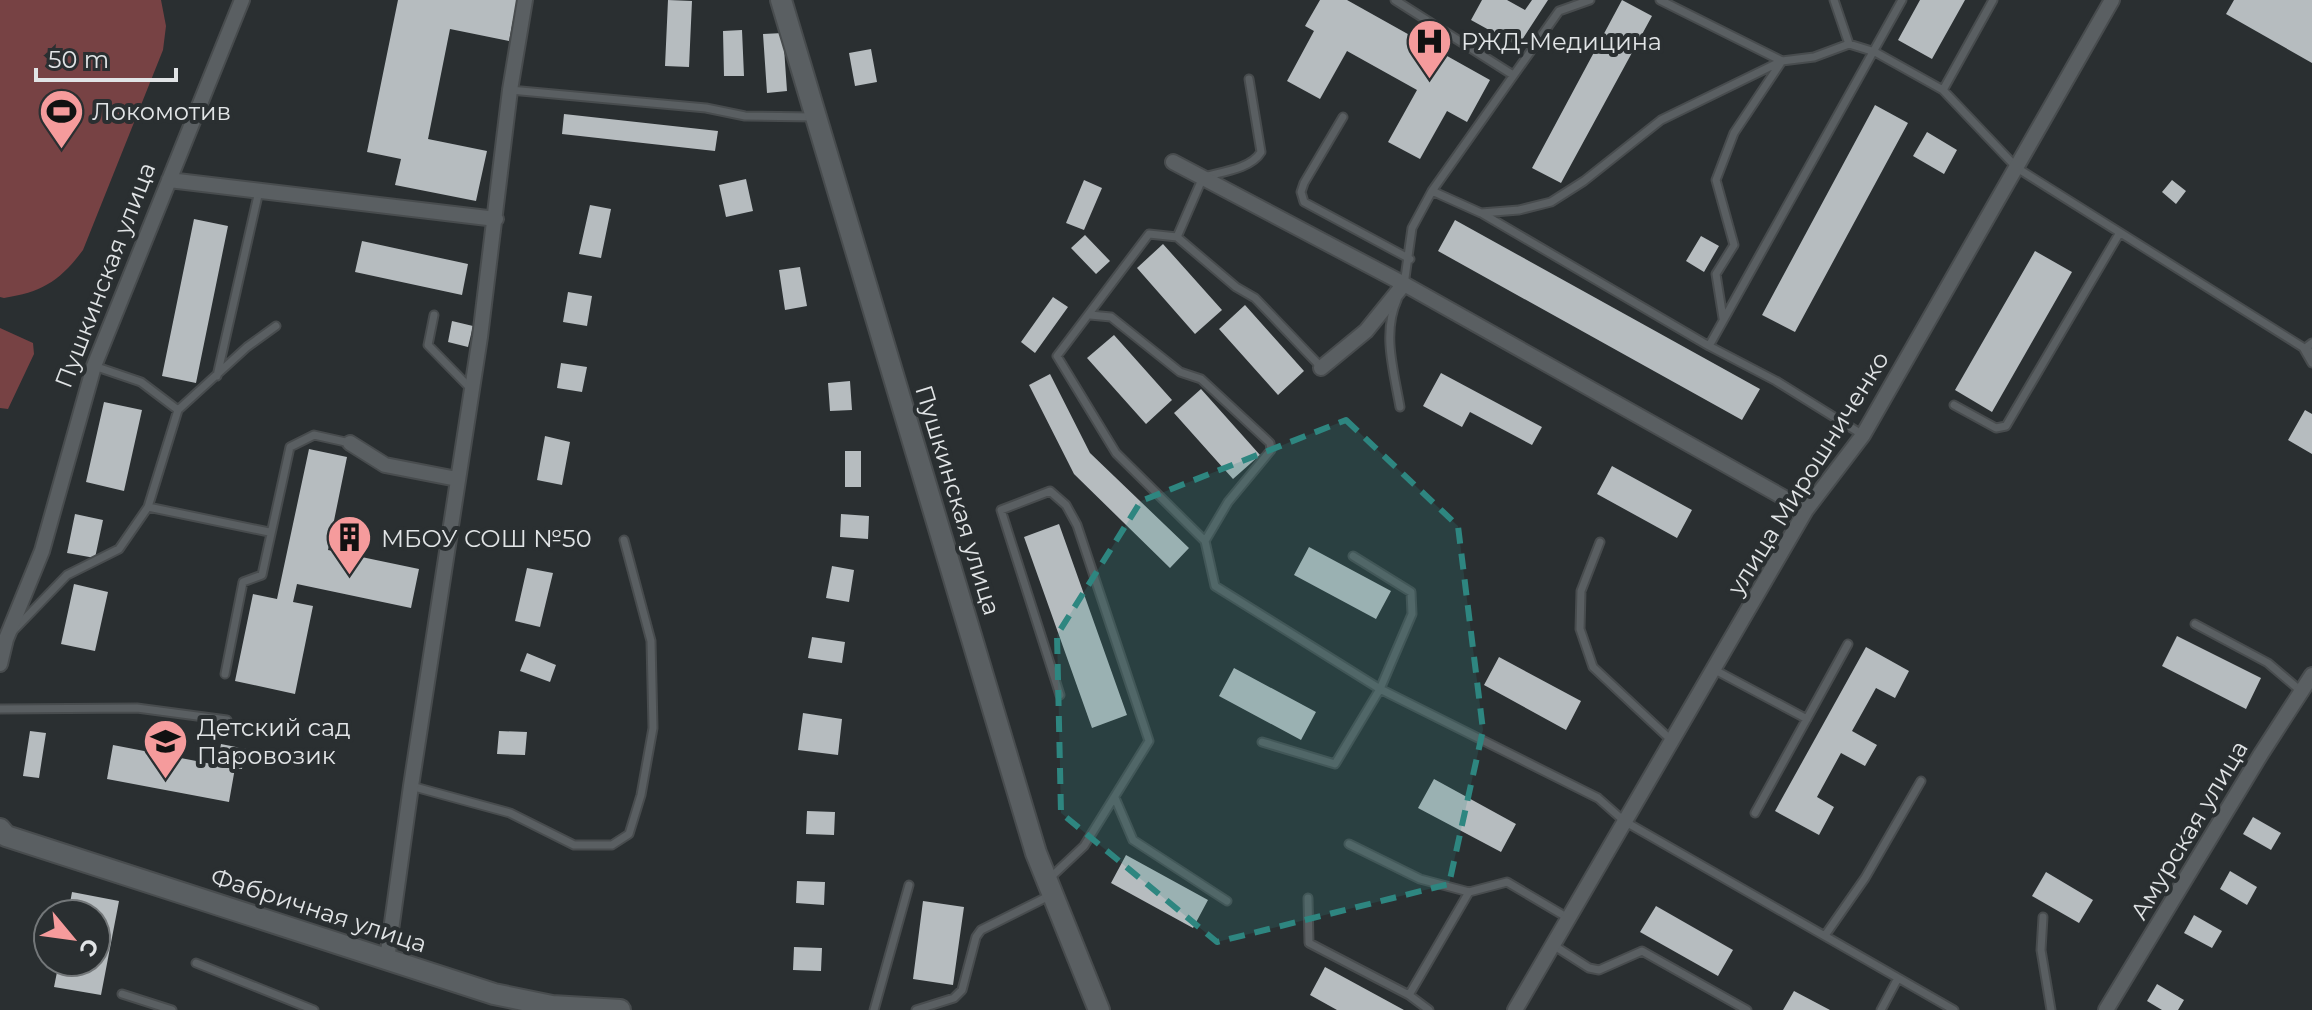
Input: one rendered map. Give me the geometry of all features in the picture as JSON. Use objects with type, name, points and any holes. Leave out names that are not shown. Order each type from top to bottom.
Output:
[{"type":"main road","name":"Пушкинская улица","points":[[781,0],[1036,853],[1099,1010]]},
{"type":"main road","name":"Фабричная улица","points":[[2,834],[387,959],[492,998],[620,1010]]},
{"type":"street","name":"Пушкинская улица","points":[[0,664],[3,639],[42,551],[94,366],[242,0]]},
{"type":"street","points":[[387,959],[496,219],[510,90],[525,0]]},
{"type":"street","name":"улица Мирошниченко","points":[[1515,1010],[1806,510],[1863,435],[2112,0]]},
{"type":"street","points":[[1173,162],[1404,284],[1806,510]]},
{"type":"street","points":[[169,180],[496,219]]},
{"type":"street","points":[[1321,368],[1366,331],[1404,284]]},
{"type":"street","points":[[350,443],[385,465],[457,479]]},
{"type":"street","name":"Амурская улица","points":[[2106,1010],[2253,766],[2312,675]]},
{"type":"lane","points":[[1395,0],[1513,75]]},
{"type":"lane","points":[[1400,407],[1389,341],[1393,309],[1410,259],[1408,248],[1412,228],[1432,191],[1559,11],[1590,0]]},
{"type":"lane","points":[[1660,0],[1782,61]]},
{"type":"lane","points":[[1834,0],[1849,44]]},
{"type":"lane","points":[[1709,346],[1902,0]]},
{"type":"lane","points":[[1943,90],[1993,0]]},
{"type":"lane","points":[[1481,213],[1519,210],[1551,202],[1584,181],[1661,120],[1782,61],[1814,57],[1849,44],[1875,52],[1943,90],[2017,168],[2308,351],[2312,363]]},
{"type":"lane","points":[[1723,318],[1716,274],[1734,245],[1716,180],[1734,133],[1782,61]]},
{"type":"lane","points":[[1177,237],[1203,177],[1249,164],[1261,152],[1249,79]]},
{"type":"lane","points":[[510,90],[706,108],[745,116],[817,117]]},
{"type":"lane","points":[[1343,117],[1304,183],[1301,192],[1304,202],[1410,259]]},
{"type":"lane","points":[[217,376],[259,191]]},
{"type":"lane","points":[[1432,191],[1481,213],[1709,346],[1776,381],[1863,435]]},
{"type":"lane","points":[[1321,368],[1255,298],[1236,287],[1177,237],[1149,234],[1057,356],[1116,453],[1205,541],[1215,586],[1380,689],[1598,798],[1624,821],[1954,1010]]},
{"type":"lane","points":[[1954,405],[1996,428],[2006,426],[2119,234]]},
{"type":"lane","points":[[434,315],[428,345],[471,389]]},
{"type":"lane","points":[[1090,315],[1111,317],[1180,372],[1201,379],[1270,443],[1271,450],[1228,502],[1205,541]]},
{"type":"lane","points":[[3,639],[67,575],[119,549],[148,507],[178,410],[247,347],[276,326]]},
{"type":"lane","points":[[2308,351],[2312,343]]},
{"type":"lane","points":[[94,366],[141,382],[178,410]]},
{"type":"lane","points":[[225,674],[243,582],[262,575],[290,447],[314,435],[350,443]]},
{"type":"lane","points":[[916,1010],[954,998],[962,990],[976,937],[981,930],[1050,888],[1084,846],[1149,741],[1077,525],[1066,505],[1050,491],[1001,510],[1060,695]]},
{"type":"lane","points":[[148,507],[269,532]]},
{"type":"lane","points":[[411,786],[510,813],[574,845],[612,845],[629,834],[641,795],[653,728],[651,641],[624,540]]},
{"type":"lane","points":[[1600,542],[1581,591],[1580,629],[1593,667],[1672,742]]},
{"type":"lane","points":[[1262,742],[1335,764],[1380,689],[1412,614],[1411,592],[1353,556]]},
{"type":"lane","points":[[2195,624],[2268,663],[2302,692]]},
{"type":"lane","points":[[1755,813],[1848,644]]},
{"type":"lane","points":[[1713,669],[1807,719]]},
{"type":"lane","points":[[0,709],[137,708],[227,720]]},
{"type":"lane","points":[[1826,934],[1865,878],[1921,781]]},
{"type":"lane","points":[[1115,798],[1133,840],[1227,901]]},
{"type":"lane","points":[[1349,844],[1420,879],[1469,892],[1507,882],[1568,918]]},
{"type":"lane","points":[[874,1010],[909,885]]},
{"type":"lane","points":[[1409,995],[1469,892]]},
{"type":"lane","points":[[1308,898],[1309,943],[1409,995],[1429,1010]]},
{"type":"lane","points":[[2043,917],[2041,950],[2051,1010]]},
{"type":"lane","points":[[1553,945],[1589,968],[1599,970],[1642,951],[1747,1010]]},
{"type":"lane","points":[[196,963],[314,1010]]},
{"type":"lane","points":[[1881,1010],[1898,978]]},
{"type":"lane","points":[[122,994],[172,1010]]},
{"type":"highlighted area","points":[[1346,420],[1458,526],[1483,730],[1449,884],[1217,942],[1061,813],[1057,635],[1141,501]]},
{"type":"shaded area","name":"Локомотив","points":[[0,0],[161,0],[166,26],[163,50],[83,250],[66,270],[49,283],[4,298],[0,297]]},
{"type":"shaded area","points":[[0,328],[33,343],[34,354],[8,409],[0,408]]},
{"type":"building","points":[[398,0],[517,0],[509,41],[450,29],[428,139],[487,151],[476,201],[395,185],[401,159],[367,152]]},
{"type":"building","points":[[668,0],[692,1],[689,67],[665,66]]},
{"type":"building","points":[[1320,0],[1347,0],[1490,80],[1467,122],[1447,111],[1420,159],[1388,142],[1417,90],[1347,51],[1320,99],[1287,81],[1314,31],[1305,26]]},
{"type":"building","points":[[1482,0],[1507,0],[1525,10],[1532,0],[1548,0],[1518,46],[1471,20]]},
{"type":"building","points":[[1622,0],[1652,16],[1561,183],[1532,168]]},
{"type":"building","points":[[1920,0],[1965,0],[1932,59],[1898,40]]},
{"type":"building","points":[[2234,0],[2312,0],[2312,63],[2226,14]]},
{"type":"building","points":[[742,30],[744,76],[724,76],[723,31]]},
{"type":"building","points":[[783,33],[787,91],[767,93],[763,34]]},
{"type":"building","points":[[871,49],[877,82],[855,86],[849,53]]},
{"type":"building","points":[[1875,105],[1908,123],[1795,332],[1762,315]]},
{"type":"building","points":[[564,114],[718,131],[715,151],[562,134]]},
{"type":"building","points":[[1927,132],[1957,150],[1944,174],[1913,156]]},
{"type":"building","points":[[746,179],[753,211],[726,217],[719,185]]},
{"type":"building","points":[[1084,180],[1102,188],[1084,230],[1066,223]]},
{"type":"building","points":[[2172,180],[2186,191],[2176,204],[2162,192]]},
{"type":"building","points":[[590,205],[611,209],[601,258],[579,254]]},
{"type":"building","points":[[194,219],[228,226],[196,383],[162,376]]},
{"type":"building","points":[[1455,220],[1760,389],[1742,420],[1438,251]]},
{"type":"building","points":[[1085,235],[1110,261],[1096,274],[1071,248]]},
{"type":"building","points":[[1701,236],[1719,246],[1704,272],[1686,261]]},
{"type":"building","points":[[362,241],[468,264],[462,295],[355,272]]},
{"type":"building","points":[[1163,244],[1222,310],[1195,334],[1137,268]]},
{"type":"building","points":[[2035,251],[2072,272],[1992,412],[1955,390]]},
{"type":"building","points":[[800,267],[807,306],[785,310],[779,270]]},
{"type":"building","points":[[568,292],[592,296],[587,326],[563,322]]},
{"type":"building","points":[[1053,297],[1068,307],[1035,353],[1021,342]]},
{"type":"building","points":[[1245,305],[1304,371],[1278,395],[1219,329]]},
{"type":"building","points":[[452,321],[473,326],[468,347],[448,342]]},
{"type":"building","points":[[1114,335],[1172,400],[1146,424],[1087,358]]},
{"type":"building","points":[[561,363],[587,367],[582,392],[557,388]]},
{"type":"building","points":[[1441,373],[1542,427],[1532,445],[1470,412],[1462,427],[1423,406]]},
{"type":"building","points":[[1050,374],[1090,453],[1189,548],[1170,568],[1074,474],[1029,385]]},
{"type":"building","points":[[850,381],[852,410],[830,411],[828,383]]},
{"type":"building","points":[[1201,389],[1260,455],[1233,479],[1174,413]]},
{"type":"building","points":[[104,402],[142,410],[124,491],[86,482]]},
{"type":"building","points":[[2305,410],[2312,414],[2312,454],[2288,440]]},
{"type":"building","points":[[545,436],[570,442],[562,485],[537,480]]},
{"type":"building","name":"МБОУ СОШ №50","points":[[309,449],[347,457],[328,550],[419,569],[411,608],[297,584],[293,602],[313,606],[295,694],[235,681],[253,594],[277,599]]},
{"type":"building","points":[[845,451],[861,451],[861,487],[845,487]]},
{"type":"building","points":[[1612,466],[1692,510],[1677,538],[1597,494]]},
{"type":"building","points":[[75,514],[103,520],[95,558],[67,553]]},
{"type":"building","points":[[841,514],[869,516],[868,539],[840,537]]},
{"type":"building","points":[[1059,524],[1127,715],[1092,728],[1024,537]]},
{"type":"building","points":[[1309,547],[1391,591],[1376,619],[1294,575]]},
{"type":"building","points":[[832,566],[854,570],[849,602],[826,598]]},
{"type":"building","points":[[527,568],[553,573],[540,627],[515,621]]},
{"type":"building","points":[[74,584],[108,592],[95,651],[61,644]]},
{"type":"building","points":[[2177,636],[2261,678],[2246,709],[2162,666]]},
{"type":"building","points":[[812,637],[845,642],[842,663],[808,658]]},
{"type":"building","points":[[1866,647],[1909,671],[1895,698],[1876,688],[1852,731],[1877,745],[1865,766],[1841,753],[1817,797],[1834,807],[1819,835],[1775,811]]},
{"type":"building","points":[[527,653],[556,665],[550,682],[520,671]]},
{"type":"building","points":[[1499,657],[1581,701],[1566,730],[1484,685]]},
{"type":"building","points":[[1234,668],[1316,712],[1301,740],[1219,696]]},
{"type":"building","points":[[803,713],[842,719],[838,755],[798,750]]},
{"type":"building","points":[[30,731],[46,733],[39,778],[23,776]]},
{"type":"building","points":[[499,731],[527,732],[525,755],[497,754]]},
{"type":"building","points":[[221,744],[246,749],[242,769],[235,768],[229,802],[107,779],[113,745],[217,765]]},
{"type":"building","points":[[1434,779],[1516,824],[1501,852],[1418,808]]},
{"type":"building","points":[[807,811],[835,812],[834,835],[806,834]]},
{"type":"building","points":[[2253,817],[2281,833],[2271,850],[2243,834]]},
{"type":"building","points":[[1126,855],[1208,900],[1193,928],[1111,883]]},
{"type":"building","points":[[2230,871],[2257,887],[2247,905],[2220,889]]},
{"type":"building","points":[[2046,872],[2093,900],[2079,923],[2032,896]]},
{"type":"building","points":[[797,881],[825,882],[824,905],[796,903]]},
{"type":"building","points":[[72,892],[103,898],[71,898]]},
{"type":"building","points":[[112,900],[119,901],[112,938]]},
{"type":"building","points":[[923,901],[964,907],[953,985],[913,979]]},
{"type":"building","points":[[1656,906],[1733,950],[1718,976],[1640,932]]},
{"type":"building","points":[[2194,915],[2222,931],[2212,948],[2184,933]]},
{"type":"building","points":[[794,947],[822,948],[821,971],[793,970]]},
{"type":"building","points":[[1325,967],[1404,1010],[1337,1010],[1310,995]]},
{"type":"building","points":[[56,978],[104,978],[101,995],[54,987]]},
{"type":"building","points":[[2157,984],[2184,1000],[2178,1010],[2162,1010],[2147,1001]]},
{"type":"building","points":[[1794,991],[1830,1010],[1783,1010]]},
{"type":"place","name":"РЖД-Медицина","points":[[1430,80]]},
{"type":"place","name":"Локомотив","points":[[61,150]]},
{"type":"place","name":"МБОУ СОШ №50","points":[[350,577]]},
{"type":"place","name":"Детский сад Паровозик","points":[[166,780]]}]
